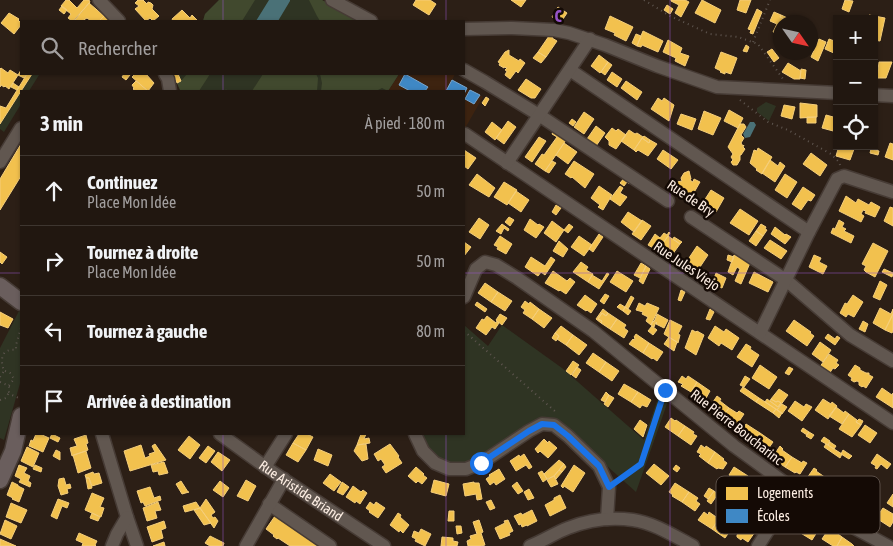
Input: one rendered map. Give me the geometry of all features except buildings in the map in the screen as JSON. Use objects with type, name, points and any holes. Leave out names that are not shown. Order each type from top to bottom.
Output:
[{"type":"main road","points":[[0,275],[20,290]]},
{"type":"main road","points":[[0,286],[20,301]]},
{"type":"main road","points":[[0,480],[13,451],[20,420]]},
{"type":"street","points":[[99,0],[118,20]]},
{"type":"street","points":[[332,0],[369,20]]},
{"type":"street","points":[[465,29],[512,28],[554,30],[590,39],[717,87],[833,93]]},
{"type":"street","points":[[507,163],[590,39]]},
{"type":"street","points":[[570,70],[810,232]]},
{"type":"street","name":"Rue de Bry","points":[[465,71],[539,115],[668,201]]},
{"type":"street","points":[[166,75],[170,90]]},
{"type":"street","points":[[878,95],[893,96]]},
{"type":"street","points":[[0,162],[20,130]]},
{"type":"street","name":"Rue Jules Viejo","points":[[465,134],[893,423]]},
{"type":"street","points":[[760,333],[837,179],[844,176],[893,192]]},
{"type":"street","name":"Rue de Bry","points":[[691,217],[786,280],[850,334],[893,362]]},
{"type":"street","name":"Rue Pierre Boucharinc","points":[[465,294],[476,269],[485,262],[496,265],[518,278],[594,331],[734,446],[775,476]]},
{"type":"street","points":[[415,435],[422,451],[435,463],[449,469],[466,470],[481,463],[542,424],[554,425],[599,466],[609,487],[607,519]]},
{"type":"street","points":[[102,435],[137,546]]},
{"type":"street","name":"Rue Aristide Briand","points":[[221,435],[366,541],[384,546]]},
{"type":"street","points":[[266,467],[285,435]]},
{"type":"street","points":[[246,546],[284,480]]},
{"type":"street","points":[[270,504],[330,546]]},
{"type":"street","points":[[112,546],[127,517]]},
{"type":"street","points":[[530,546],[569,528],[607,519],[633,520],[655,527],[693,546]]},
{"type":"street","points":[[758,546],[766,534]]},
{"type":"street","name":"Rue Pierre Boucharinc","points":[[866,534],[888,546]]},
{"type":"path","points":[[644,0],[670,16],[710,34],[738,37],[758,44],[782,76],[789,90]]},
{"type":"path","points":[[753,42],[770,0]]},
{"type":"path","points":[[734,89],[734,95],[768,122],[788,130],[830,154],[839,162],[844,176]]},
{"type":"path","points":[[465,332],[557,414],[554,425]]},
{"type":"path","points":[[16,350],[20,338]]},
{"type":"path","points":[[4,371],[1,360],[4,354],[10,350],[20,351]]},
{"type":"path","points":[[0,378],[4,371]]},
{"type":"path","points":[[4,371],[10,373],[14,379],[8,386]]},
{"type":"path","points":[[0,382],[8,386]]},
{"type":"path","points":[[0,400],[6,398],[9,392],[8,386]]},
{"type":"path","points":[[609,487],[641,464],[665,390]]},
{"type":"path","points":[[9,392],[20,399]]},
{"type":"shaded area","points":[[398,75],[454,75],[452,80],[483,97],[465,128],[465,90],[389,90]]},
{"type":"green space","points":[[219,0],[322,0],[361,20],[203,20],[205,14]]},
{"type":"green space","points":[[219,0],[255,0],[243,20],[203,20],[205,14]]},
{"type":"green space","points":[[309,0],[322,0],[360,20],[319,20]]},
{"type":"green space","points":[[31,75],[39,75],[30,90],[22,90]]},
{"type":"green space","points":[[178,75],[398,75],[389,90],[180,90],[177,83],[181,81]]},
{"type":"green space","points":[[186,75],[209,75],[200,90],[180,90],[177,83]]},
{"type":"green space","points":[[262,75],[316,75],[318,78],[317,90],[253,90]]},
{"type":"green space","points":[[320,75],[398,75],[389,90],[382,88],[378,90],[321,90]]},
{"type":"green space","points":[[20,93],[20,106],[4,132],[0,129],[0,124]]},
{"type":"green space","points":[[766,102],[776,106],[769,121],[757,112],[757,108]]},
{"type":"green space","points":[[19,311],[20,384],[4,440],[0,438],[0,348]]},
{"type":"green space","points":[[502,325],[562,368],[644,440],[659,395],[668,401],[636,492],[558,422],[464,467],[443,464],[428,451],[421,435],[465,435],[465,326],[488,346]]},
{"type":"water","points":[[269,0],[290,0],[279,20],[257,20]]},
{"type":"water","points":[[750,122],[754,122],[756,125],[750,137],[745,138],[743,134]]},
{"type":"route","points":[[481,463],[542,424],[554,425],[599,466],[609,487],[641,464],[665,390]]}]
